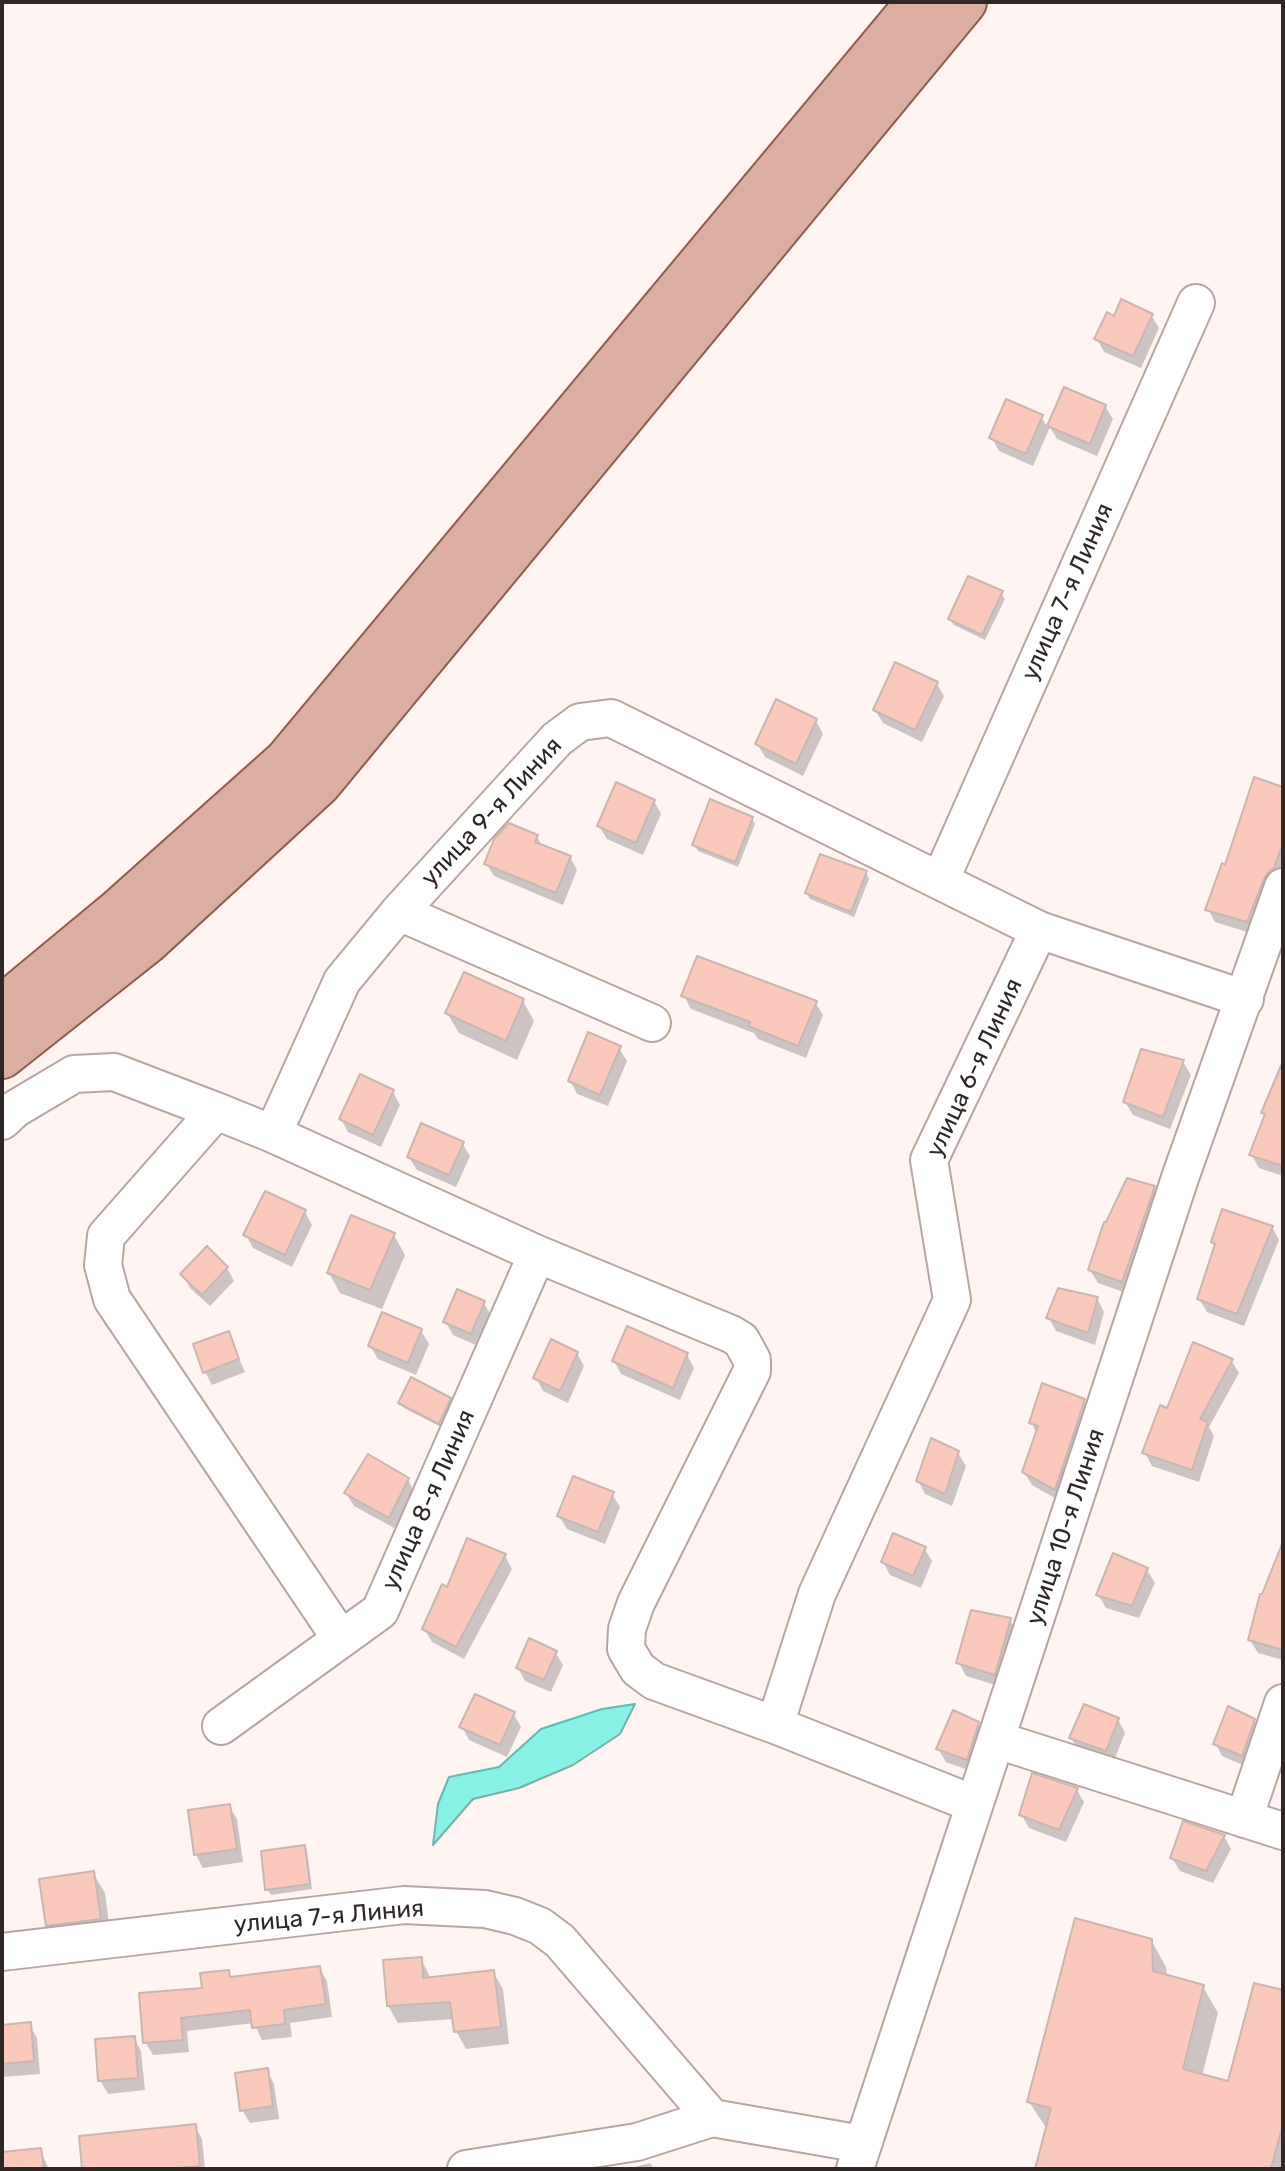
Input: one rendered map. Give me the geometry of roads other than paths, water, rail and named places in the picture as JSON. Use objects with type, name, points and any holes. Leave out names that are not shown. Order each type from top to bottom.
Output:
[{"type":"main road","points":[[2,1056],[132,927],[286,762],[919,2]]},
{"type":"main road","points":[[2,1008],[132,927],[319,783],[964,2]]},
{"type":"street","name":"улица 7-я Линия","points":[[940,881],[1196,303]]},
{"type":"street","name":"улица 9-я Линия","points":[[273,1134],[342,981],[399,912],[557,739],[580,722],[611,718],[1039,930]]},
{"type":"street","name":"улица 10-я Линия","points":[[858,2156],[1180,1178],[1283,887]]},
{"type":"street","points":[[399,912],[652,1023]]},
{"type":"street","points":[[1039,930],[1245,999]]},
{"type":"street","name":"улица 6-я Линия","points":[[775,1725],[817,1594],[952,1300],[929,1160],[1039,930]]},
{"type":"street","points":[[2,1121],[15,1109],[74,1074],[114,1072],[273,1134],[537,1254],[731,1334],[748,1349],[752,1371],[636,1603],[627,1629],[626,1649],[638,1669],[654,1681],[974,1804]]},
{"type":"street","points":[[216,1111],[106,1236],[103,1265],[112,1299],[341,1639]]},
{"type":"street","name":"улица 8-я Линия","points":[[221,1726],[380,1611],[537,1254]]},
{"type":"street","points":[[1244,1819],[1283,1703]]},
{"type":"street","points":[[997,1740],[1283,1831]]},
{"type":"street","name":"улица 7-я Линия","points":[[2,1952],[404,1905],[485,1909],[515,1916],[540,1926],[560,1941],[712,2118]]},
{"type":"street","points":[[466,2169],[637,2142],[712,2118],[858,2156]]},
{"type":"water","points":[[635,1704],[620,1734],[573,1765],[519,1788],[473,1799],[433,1845],[438,1804],[449,1777],[499,1767],[541,1729],[602,1709]]}]
